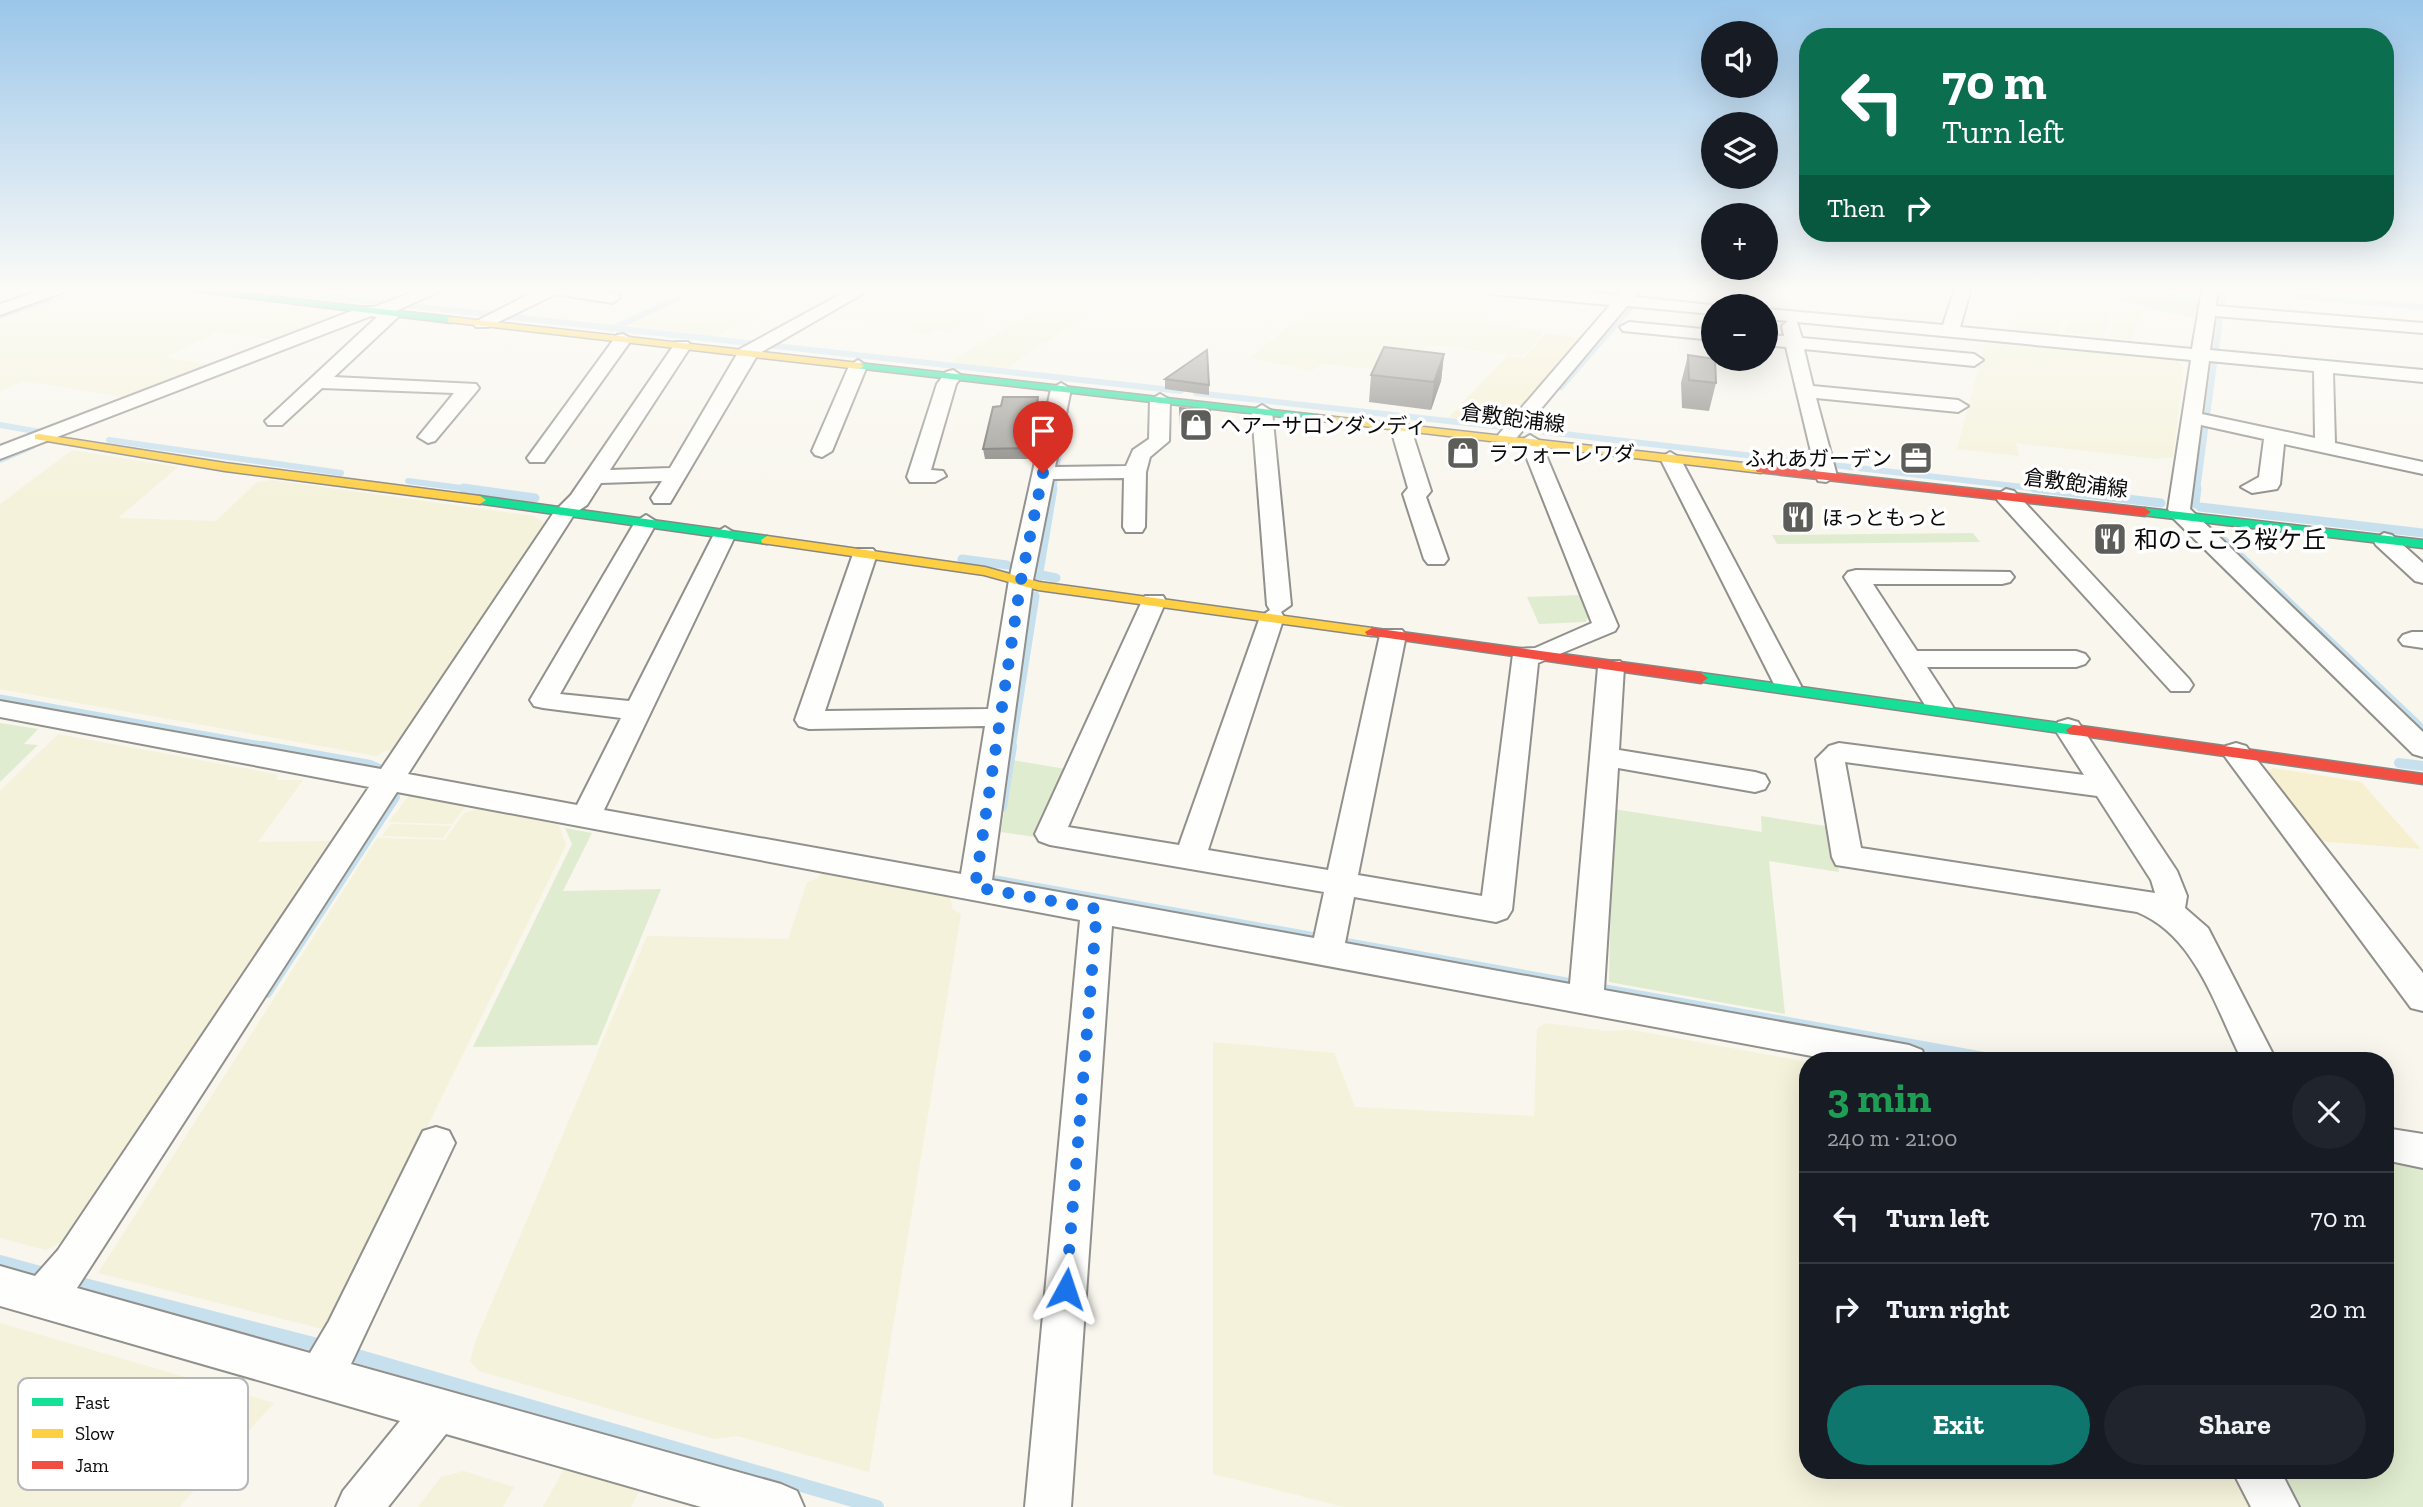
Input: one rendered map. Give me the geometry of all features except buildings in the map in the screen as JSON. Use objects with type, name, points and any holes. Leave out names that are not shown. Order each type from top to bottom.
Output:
[{"type":"main road","name":"倉敷飽浦線","points":[[817,359],[1670,458],[1824,468],[2006,496],[2423,544]]},
{"type":"main road","points":[[40,438],[225,467],[572,507],[646,522],[985,571],[1038,586],[1154,601],[1276,611],[1393,635],[1546,651],[1611,667],[1787,683],[1938,704],[2068,728],[2423,779]]},
{"type":"street","points":[[0,453],[250,359]]},
{"type":"street","points":[[275,421],[338,359]]},
{"type":"street","points":[[537,458],[608,359]]},
{"type":"street","points":[[45,1295],[72,1263],[389,781],[673,359]]},
{"type":"street","points":[[662,498],[747,359]]},
{"type":"street","points":[[1506,438],[1573,359]]},
{"type":"street","points":[[1797,359],[1824,468]]},
{"type":"street","points":[[1967,359],[1974,360]]},
{"type":"street","points":[[2208,359],[2200,419],[2179,507],[2183,517],[2423,748]]},
{"type":"street","points":[[2244,359],[2420,380]]},
{"type":"street","points":[[822,451],[858,366]]},
{"type":"street","points":[[2323,369],[2325,446]]},
{"type":"street","points":[[935,476],[918,477],[947,384],[953,376]]},
{"type":"street","points":[[317,382],[469,388],[428,437]]},
{"type":"street","points":[[976,880],[1021,580],[1052,473],[1061,389]]},
{"type":"street","points":[[1805,391],[1958,407]]},
{"type":"street","points":[[1134,527],[1135,472],[1140,454],[1160,441],[1160,400]]},
{"type":"street","points":[[1189,858],[1276,611],[1262,411]]},
{"type":"street","points":[[2200,419],[2423,468]]},
{"type":"street","points":[[1400,426],[1420,491],[1414,494],[1437,559]]},
{"type":"street","points":[[2271,487],[2275,436]]},
{"type":"street","points":[[1154,601],[1050,834],[1496,909],[1546,651],[1606,625],[1530,441]]},
{"type":"street","points":[[1670,458],[1787,683]]},
{"type":"street","points":[[1052,473],[1135,472]]},
{"type":"street","points":[[595,477],[676,474]]},
{"type":"street","points":[[2006,496],[2180,685]]},
{"type":"street","points":[[638,711],[543,699],[646,522]]},
{"type":"street","points":[[589,811],[725,534]]},
{"type":"street","points":[[2384,540],[2423,576]]},
{"type":"street","points":[[865,554],[809,720],[1001,717]]},
{"type":"street","points":[[1938,704],[1856,577],[2002,577]]},
{"type":"street","points":[[1329,943],[1393,635]]},
{"type":"street","points":[[1909,659],[2076,659]]},
{"type":"street","points":[[1587,991],[1611,667]]},
{"type":"street","points":[[0,709],[389,781],[589,811],[976,880],[1097,909],[1329,943],[1587,991],[1872,1052]]},
{"type":"street","points":[[2068,728],[2166,879],[2171,896],[2169,912]]},
{"type":"street","points":[[2105,788],[1839,751],[1830,759],[1847,857],[2143,901],[2169,912],[2197,937],[2255,1052]]},
{"type":"street","points":[[2236,752],[2423,998]]},
{"type":"street","points":[[1605,757],[1755,782]]},
{"type":"street","points":[[1048,1507],[1097,909]]},
{"type":"street","points":[[331,1358],[436,1143]]},
{"type":"street","points":[[2394,1146],[2423,1151]]},
{"type":"street","points":[[0,1286],[331,1358],[436,1411],[781,1507]]},
{"type":"street","points":[[359,1507],[436,1411]]},
{"type":"street","points":[[2260,1479],[2276,1507]]},
{"type":"shaded area","points":[[0,359],[179,359],[211,365],[122,397],[23,381],[0,391]]},
{"type":"shaded area","points":[[954,359],[1021,359],[1006,369],[950,362]]},
{"type":"shaded area","points":[[1255,359],[1413,359],[1399,372],[1322,364],[1311,371]]},
{"type":"shaded area","points":[[1981,359],[2176,359],[2184,368],[2173,457],[2156,459],[2016,443],[2019,456],[1957,449]]},
{"type":"shaded area","points":[[72,450],[178,467],[118,518],[216,521],[257,482],[271,480],[534,516],[544,523],[544,529],[394,750],[377,756],[0,689],[0,504]]},
{"type":"shaded area","points":[[58,734],[276,774],[277,780],[303,780],[258,842],[333,841],[61,1242],[46,1250],[0,1238],[0,791]]},
{"type":"shaded area","points":[[409,795],[466,806],[452,824],[389,822]]},
{"type":"shaded area","points":[[479,808],[558,823],[566,845],[327,1330],[98,1273],[377,838],[445,840],[464,813]]},
{"type":"shaded area","points":[[391,824],[451,826],[443,838],[382,836]]},
{"type":"shaded area","points":[[825,870],[950,896],[953,910],[961,914],[869,1472],[737,1436],[714,1439],[479,1371],[470,1361],[476,1340],[647,936],[788,939],[807,882],[817,879]]},
{"type":"shaded area","points":[[1545,1023],[1607,1031],[1632,1030],[1799,1060],[1799,1479],[2243,1479],[2259,1507],[1344,1507],[1213,1474],[1213,1042],[1334,1053],[1355,1107],[1534,1116],[1537,1029]]},
{"type":"shaded area","points":[[0,1323],[188,1378],[18,1378],[18,1490],[195,1490],[179,1507],[0,1507]]},
{"type":"shaded area","points":[[248,1395],[274,1403],[248,1431]]},
{"type":"shaded area","points":[[564,1469],[640,1490],[631,1507],[543,1507]]},
{"type":"shaded area","points":[[464,1471],[514,1487],[503,1507],[418,1507],[441,1477]]},
{"type":"green space","points":[[1973,533],[1980,542],[1777,544],[1772,535]]},
{"type":"green space","points":[[1582,595],[1591,613],[1585,622],[1539,624],[1527,597]]},
{"type":"green space","points":[[0,723],[38,729],[24,744],[38,745],[0,782]]},
{"type":"green space","points":[[1012,760],[1066,769],[1035,837],[1001,832]]},
{"type":"green space","points":[[1613,809],[1762,832],[1761,816],[1832,827],[1839,872],[1769,861],[1785,1014],[1609,982]]},
{"type":"green space","points":[[565,828],[592,833],[563,891],[661,889],[597,1045],[473,1047],[572,844]]},
{"type":"green space","points":[[2394,1159],[2423,1164],[2423,1507],[2298,1507],[2281,1479],[2394,1479]]},
{"type":"sand","points":[[1504,359],[1562,359],[1506,423],[1448,418]]},
{"type":"sand","points":[[2273,768],[2361,782],[2421,849],[2316,841],[2265,772]]},
{"type":"waterway","points":[[895,359],[1181,391]]},
{"type":"waterway","points":[[1561,387],[1585,359]]},
{"type":"waterway","points":[[2197,490],[2215,359]]},
{"type":"waterway","points":[[1196,393],[1502,427]]},
{"type":"waterway","points":[[1053,490],[1066,409]]},
{"type":"waterway","points":[[0,425],[40,432]]},
{"type":"waterway","points":[[1529,430],[2049,490]]},
{"type":"waterway","points":[[109,440],[341,473]]},
{"type":"waterway","points":[[0,460],[33,446]]},
{"type":"waterway","points":[[408,481],[476,490]]},
{"type":"waterway","points":[[463,488],[535,498]]},
{"type":"waterway","points":[[1039,574],[1053,488]]},
{"type":"waterway","points":[[2034,488],[2161,503]]},
{"type":"waterway","points":[[2195,504],[2197,488]]},
{"type":"waterway","points":[[2200,507],[2423,533]]},
{"type":"waterway","points":[[2224,541],[2423,730]]},
{"type":"waterway","points":[[962,559],[1007,565]]},
{"type":"waterway","points":[[1032,573],[1039,574]]},
{"type":"waterway","points":[[1039,574],[1056,578]]},
{"type":"waterway","points":[[1011,748],[1035,596]]},
{"type":"waterway","points":[[0,699],[273,748]]},
{"type":"waterway","points":[[263,746],[370,765],[382,770]]},
{"type":"waterway","points":[[1002,807],[1012,746]]},
{"type":"waterway","points":[[2399,763],[2423,766]]},
{"type":"waterway","points":[[267,993],[395,797]]},
{"type":"waterway","points":[[982,878],[1956,1052]]},
{"type":"waterway","points":[[0,1262],[51,1276]]},
{"type":"waterway","points":[[69,1281],[325,1347]]},
{"type":"waterway","points":[[343,1352],[877,1507]]},
{"type":"traffic: fast","points":[[859,366],[1317,418]]},
{"type":"traffic: fast","points":[[480,500],[767,540]]},
{"type":"traffic: fast","points":[[2145,512],[2423,544]]},
{"type":"traffic: fast","points":[[1701,678],[2074,730]]},
{"type":"traffic: slow","points":[[800,359],[859,366]]},
{"type":"traffic: slow","points":[[1317,418],[1761,469]]},
{"type":"traffic: slow","points":[[39,437],[225,467],[480,500]]},
{"type":"traffic: slow","points":[[767,540],[985,571],[1038,586],[1372,632]]},
{"type":"traffic: jam","points":[[1761,469],[2145,512]]},
{"type":"traffic: jam","points":[[1372,632],[1701,678]]},
{"type":"traffic: jam","points":[[2074,730],[2423,779]]},
{"type":"place","name":"ヘアーサロンダンディ","points":[[1196,425]]},
{"type":"place","name":"ラフォーレワダ","points":[[1463,453]]},
{"type":"place","name":"ふれあガーデン","points":[[1916,458]]},
{"type":"place","name":"ほっともっと","points":[[1798,517]]},
{"type":"place","name":"和のこころ桜ケ丘","points":[[2110,539]]},
{"type":"route","points":[[1043,473],[1021,580],[975,887],[1097,909],[1066,1289]]}]
